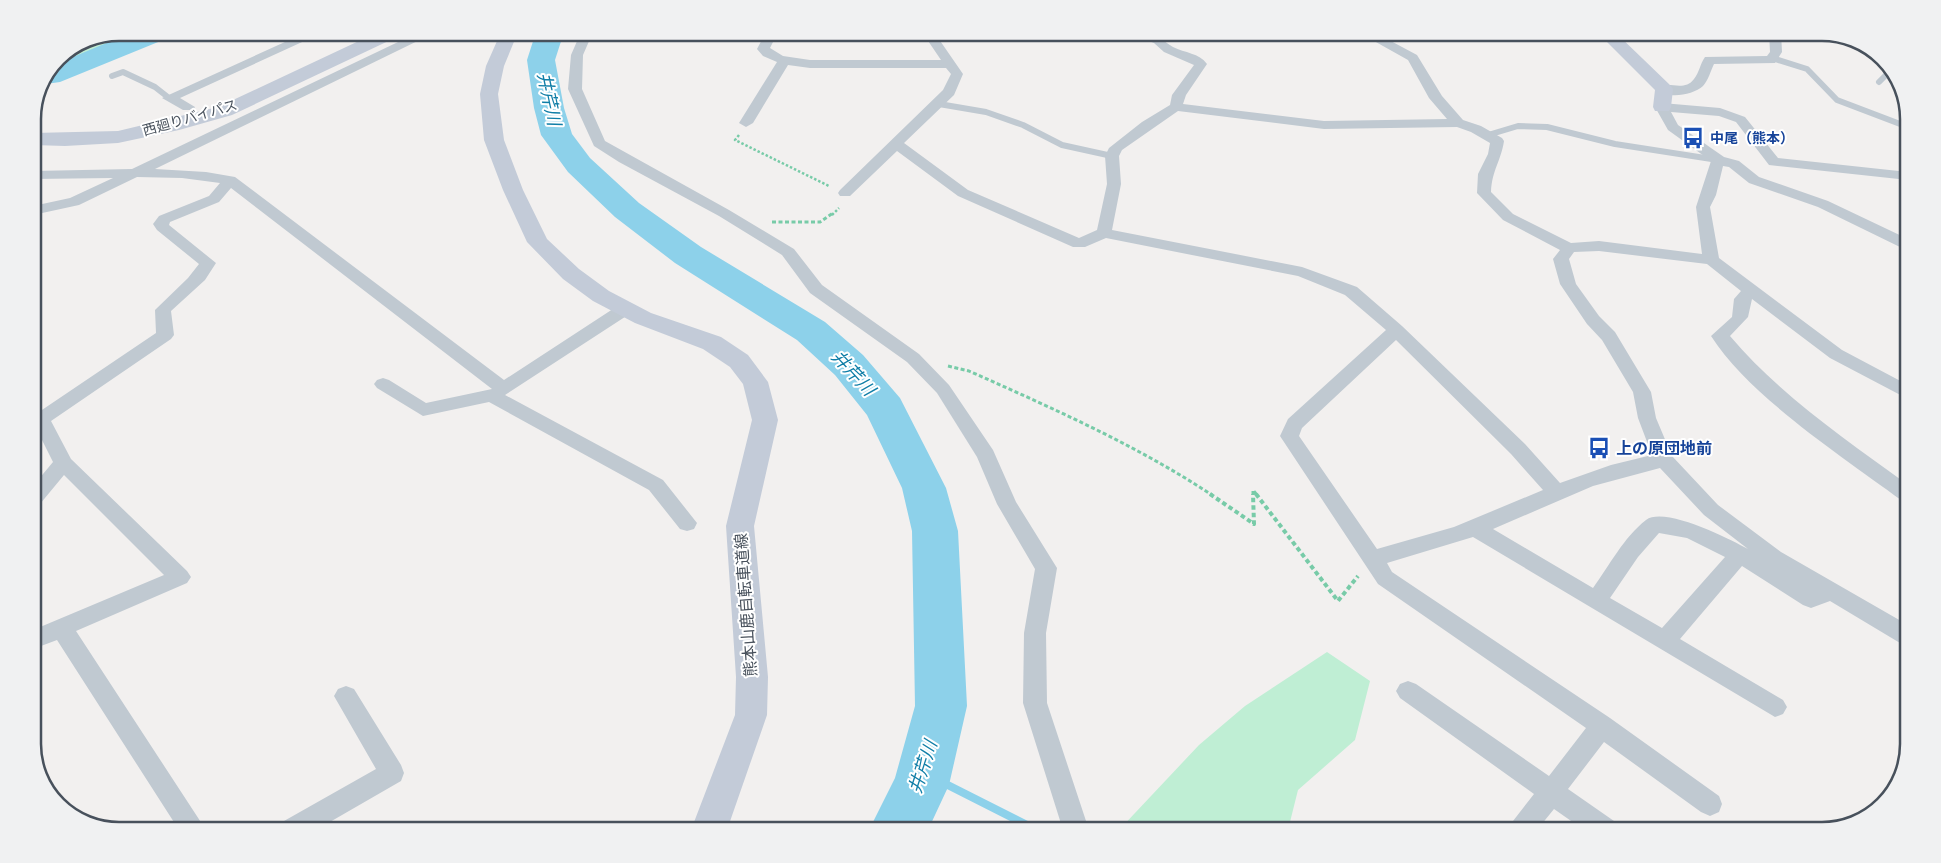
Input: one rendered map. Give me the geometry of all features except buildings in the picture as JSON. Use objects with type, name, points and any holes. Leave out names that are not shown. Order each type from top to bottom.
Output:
[{"type":"main road","name":"西廻りバイパス","points":[[41,139],[118,137],[179,124],[226,111],[374,41]]},
{"type":"main road","name":"熊本山鹿自転車道線","points":[[506,41],[495,66],[489,94],[494,140],[513,190],[538,242],[571,274],[593,291],[643,318],[712,343],[739,361],[754,382],[765,420],[740,526],[750,650],[751,714],[712,822]]},
{"type":"main road","points":[[1613,41],[1663,98]]},
{"type":"street","points":[[169,98],[298,41]]},
{"type":"street","points":[[41,208],[74,202],[411,41]]},
{"type":"street","points":[[583,41],[577,55],[575,90],[598,143],[753,230],[788,252],[816,289],[913,358],[943,389],[986,455],[1007,504],[1046,568],[1035,632],[1035,703],[1073,822]]},
{"type":"street","points":[[767,41],[763,49],[769,55],[810,64],[950,64]]},
{"type":"street","points":[[845,193],[895,143],[939,104],[949,92],[957,74],[934,41]]},
{"type":"street","points":[[1159,41],[1168,49],[1193,58],[1201,64],[1179,95],[1176,107]]},
{"type":"street","points":[[1381,41],[1413,58],[1436,98],[1458,123]]},
{"type":"street","points":[[1663,98],[1699,83],[1709,60],[1771,60],[1776,52],[1775,41]]},
{"type":"street","points":[[746,123],[785,60]]},
{"type":"street","points":[[169,98],[188,107]]},
{"type":"street","points":[[1663,98],[1673,127],[1719,160],[1734,164],[1754,180],[1824,204],[1900,241]]},
{"type":"street","points":[[1663,98],[1738,116],[1748,126],[1768,158],[1774,162],[1900,175]]},
{"type":"street","points":[[1104,233],[1114,184],[1112,156],[1116,148],[1176,107],[1324,125],[1458,123],[1497,141],[1495,154],[1485,174],[1484,192],[1508,217],[1569,248],[1599,246],[1711,260],[1836,354],[1900,389]]},
{"type":"street","points":[[895,143],[963,192],[1079,244],[1104,233],[1294,270],[1325,279],[1351,291],[1396,330],[1518,449],[1556,492]]},
{"type":"street","points":[[1711,260],[1703,207],[1711,195],[1712,172],[1719,160]]},
{"type":"street","points":[[41,175],[210,175],[230,180],[497,392],[656,485],[687,523]]},
{"type":"street","points":[[41,414],[165,335],[163,310],[204,273],[208,263],[162,227],[161,224],[164,219],[214,199],[230,180]]},
{"type":"street","points":[[1569,248],[1561,259],[1568,284],[1592,320],[1609,336],[1642,392],[1647,418],[1664,460],[1712,510],[1774,558],[1900,631]]},
{"type":"street","points":[[1751,290],[1742,299],[1743,314],[1738,322],[1720,336],[1735,355],[1783,401],[1900,489]]},
{"type":"street","points":[[383,384],[423,410],[497,392],[625,308]]},
{"type":"street","points":[[1396,330],[1295,424],[1289,436],[1385,578],[1602,726],[1710,804]]},
{"type":"street","points":[[41,423],[49,433],[62,463],[180,577],[41,637]]},
{"type":"street","points":[[1373,558],[1473,527],[1556,492],[1634,464],[1664,460]]},
{"type":"street","points":[[41,489],[62,463]]},
{"type":"street","points":[[1596,601],[1631,551],[1654,525],[1677,527],[1739,555],[1811,598],[1832,591]]},
{"type":"street","points":[[1473,527],[1776,707]]},
{"type":"street","points":[[1664,641],[1739,555]]},
{"type":"street","points":[[62,628],[188,822]]},
{"type":"street","points":[[1408,691],[1593,822]]},
{"type":"street","points":[[307,822],[392,773],[346,696]]},
{"type":"street","points":[[1528,822],[1602,726]]},
{"type":"lane","points":[[1772,58],[1807,69],[1837,100],[1900,125]]},
{"type":"lane","points":[[112,76],[123,72],[155,88],[169,98]]},
{"type":"lane","points":[[1879,82],[1886,75]]},
{"type":"lane","points":[[939,104],[986,112],[1023,125],[1062,145],[1112,156]]},
{"type":"lane","points":[[1488,136],[1518,126],[1547,127],[1614,144],[1719,160]]},
{"type":"path","points":[[746,123],[735,140],[845,193],[840,207],[822,222],[813,224],[785,219],[753,230]]},
{"type":"path","points":[[913,358],[969,371],[1088,424],[1111,439],[1152,459],[1254,524],[1253,490],[1338,601],[1373,558]]},
{"type":"green space","points":[[118,41],[67,62],[89,47]]},
{"type":"green space","points":[[1327,652],[1370,681],[1355,740],[1298,790],[1290,822],[1127,822],[1199,745],[1245,706]]},
{"type":"waterway","points":[[56,74],[136,41]]},
{"type":"waterway","name":"井芹川","points":[[547,41],[541,60],[549,108],[557,135],[579,165],[627,210],[688,255],[811,331],[849,365],[885,408],[924,488],[935,531],[941,706],[921,785],[902,822]]},
{"type":"waterway","points":[[924,773],[1021,822]]},
{"type":"place","name":"中尾（熊本）","points":[[1693,138]]},
{"type":"place","name":"上の原団地前","points":[[1599,448]]}]
